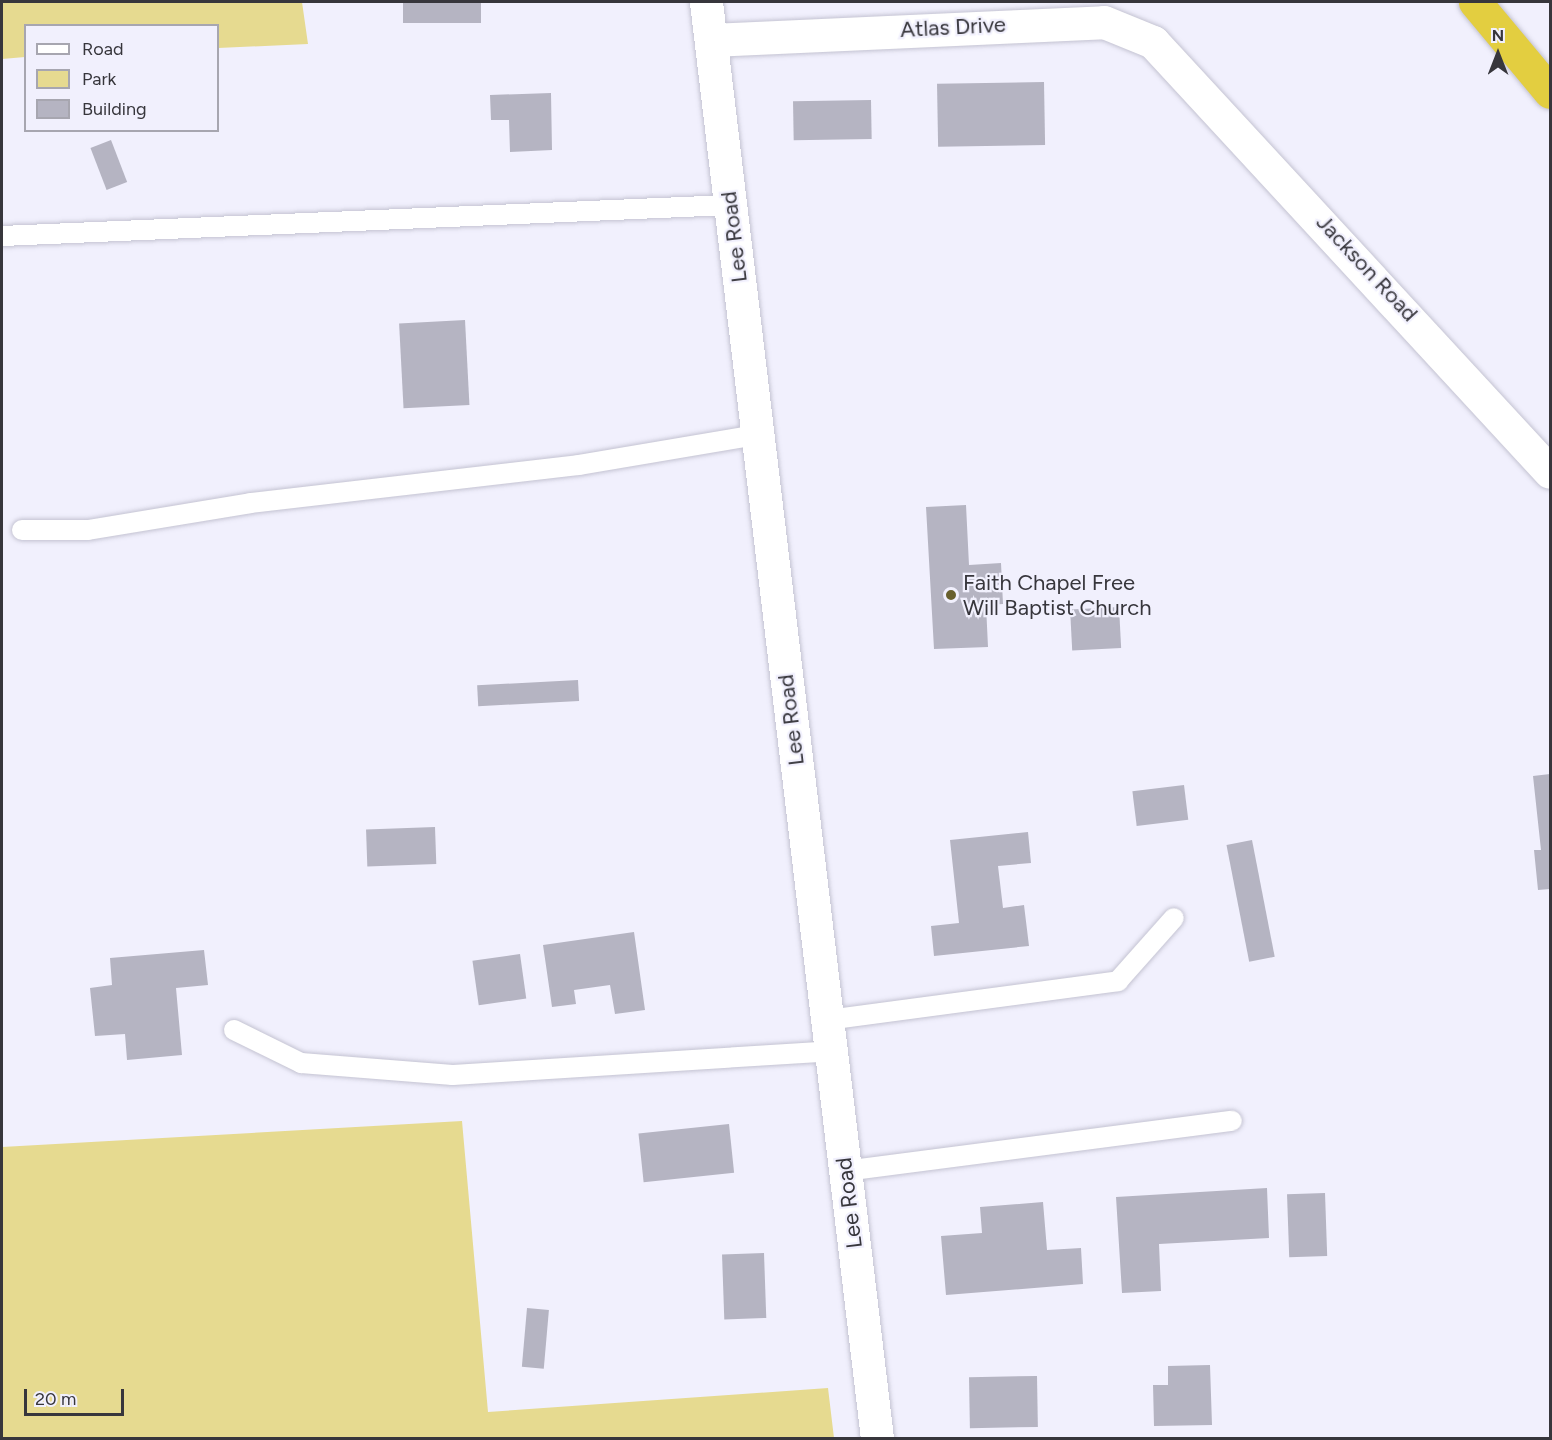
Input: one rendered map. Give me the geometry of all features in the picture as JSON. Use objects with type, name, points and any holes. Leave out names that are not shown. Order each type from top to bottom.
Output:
[{"type":"highway","points":[[1474,2],[1551,92]]},
{"type":"street","name":"Lee Road","points":[[706,2],[877,1438]]},
{"type":"street","name":"Atlas Drive","points":[[711,40],[1104,22],[1153,42],[1182,67]]},
{"type":"street","name":"Jackson Road","points":[[1182,67],[1551,472]]},
{"type":"lane","points":[[2,236],[730,205]]},
{"type":"lane","points":[[22,530],[88,530],[251,503],[579,465],[757,435]]},
{"type":"lane","points":[[234,1030],[302,1063],[453,1075],[829,1036],[1118,981],[1174,918]]},
{"type":"lane","points":[[845,1172],[1232,1121]]},
{"type":"green space","points":[[2,2],[302,2],[308,44],[219,48],[219,24],[24,24],[24,57],[2,59]]},
{"type":"green space","points":[[462,1121],[488,1412],[828,1388],[834,1438],[2,1438],[2,1147]]},
{"type":"building","points":[[403,2],[481,2],[481,23],[403,23]]},
{"type":"building","points":[[1044,82],[1045,145],[938,147],[937,84]]},
{"type":"building","points":[[551,93],[552,150],[510,152],[509,120],[491,120],[490,95]]},
{"type":"building","points":[[871,100],[872,139],[794,140],[793,101]]},
{"type":"building","points":[[111,140],[127,182],[107,190],[90,148]]},
{"type":"building","points":[[465,320],[469,405],[404,408],[399,323]]},
{"type":"building","points":[[966,505],[969,565],[1001,563],[1003,604],[986,605],[988,647],[934,649],[926,507]]},
{"type":"building","points":[[1119,607],[1121,648],[1072,651],[1070,610]]},
{"type":"building","points":[[578,680],[579,701],[478,706],[477,685]]},
{"type":"building","points":[[1550,774],[1550,889],[1538,890],[1534,850],[1541,850],[1533,776]]},
{"type":"building","points":[[1184,785],[1188,820],[1137,826],[1132,791]]},
{"type":"building","points":[[435,827],[436,864],[367,866],[366,829]]},
{"type":"building","points":[[1028,832],[1031,863],[998,866],[1003,908],[1024,905],[1029,946],[934,956],[931,926],[959,923],[950,840]]},
{"type":"building","points":[[1252,840],[1275,957],[1249,962],[1226,845]]},
{"type":"building","points":[[634,932],[645,1010],[615,1014],[610,985],[574,990],[576,1004],[552,1007],[543,945]]},
{"type":"building","points":[[204,950],[208,985],[176,988],[182,1055],[127,1060],[125,1034],[95,1036],[90,988],[112,985],[110,958]]},
{"type":"building","points":[[520,954],[526,999],[479,1005],[472,961]]},
{"type":"building","points":[[729,1124],[734,1173],[644,1182],[638,1134]]},
{"type":"building","points":[[1267,1188],[1269,1238],[1159,1244],[1161,1291],[1122,1293],[1116,1197]]},
{"type":"building","points":[[1325,1193],[1327,1256],[1289,1257],[1287,1194]]},
{"type":"building","points":[[1043,1202],[1047,1250],[1081,1248],[1083,1284],[946,1295],[941,1236],[982,1233],[980,1207]]},
{"type":"building","points":[[764,1253],[766,1318],[724,1319],[722,1254]]},
{"type":"building","points":[[527,1308],[549,1310],[544,1369],[522,1367]]},
{"type":"building","points":[[1210,1365],[1212,1425],[1154,1426],[1153,1385],[1168,1385],[1168,1366]]},
{"type":"building","points":[[1037,1376],[1038,1427],[970,1428],[969,1377]]},
{"type":"place","name":"Faith Chapel Free Will Baptist Church","points":[[951,595]]}]
